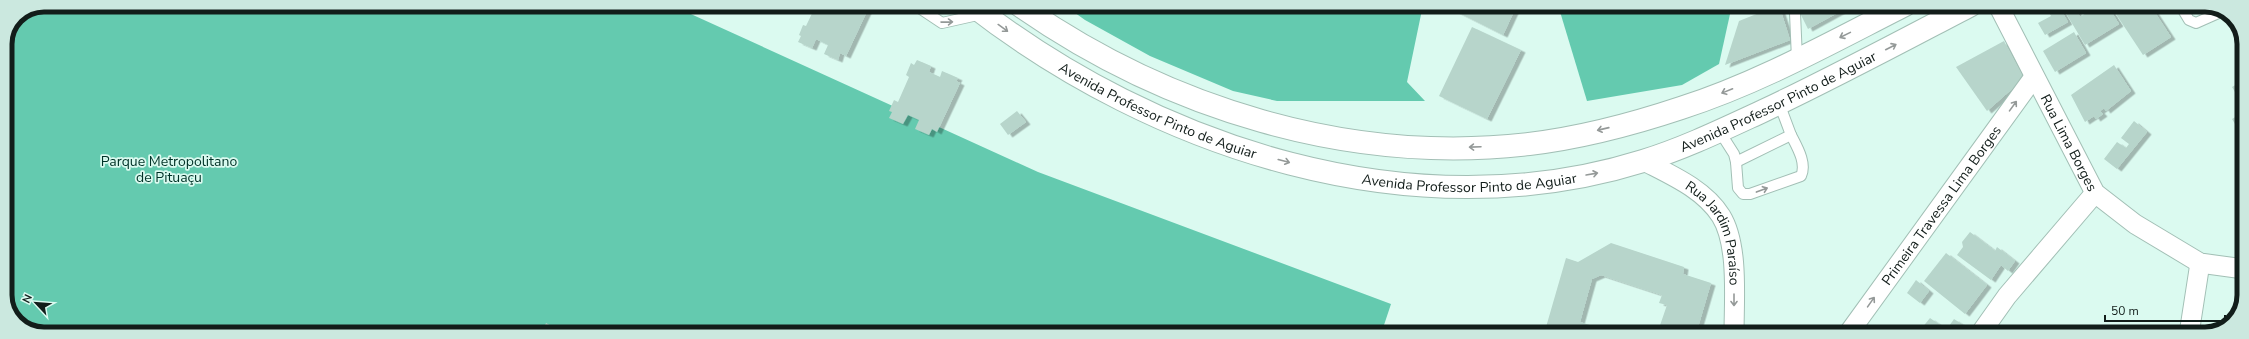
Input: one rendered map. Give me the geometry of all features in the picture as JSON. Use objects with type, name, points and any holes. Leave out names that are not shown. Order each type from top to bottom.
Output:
[{"type":"main road","name":"Avenida Professor Pinto de Aguiar","points":[[981,12],[1033,49],[1136,106],[1184,128],[1237,148],[1311,168],[1356,178],[1418,185],[1468,187],[1513,185],[1560,180],[1606,172],[1644,161],[1720,132],[1957,12]]},
{"type":"main road","name":"Avenida Professor Pinto de Aguiar","points":[[1030,12],[1092,52],[1148,81],[1197,101],[1247,118],[1307,132],[1362,142],[1423,147],[1530,144],[1615,126],[1681,108],[1728,90],[1797,59],[1891,12]]},
{"type":"street","name":"Rua Lima Borges","points":[[2002,12],[2095,193],[2135,224],[2200,263],[2237,268]]},
{"type":"street","name":"Primeira Travessa Lima Borges","points":[[1853,327],[2034,77]]},
{"type":"street","name":"Rua Jardim Paraíso","points":[[1644,161],[1698,192],[1721,216],[1729,233],[1734,270],[1734,327]]},
{"type":"street","points":[[1985,327],[2012,290],[2095,193]]},
{"type":"street","points":[[2189,327],[2200,263]]},
{"type":"lane","points":[[926,12],[942,23],[970,12]]},
{"type":"lane","points":[[1794,12],[1797,59]]},
{"type":"lane","points":[[2184,12],[2189,20],[2196,23],[2216,14]]},
{"type":"lane","points":[[1720,132],[1734,154],[1738,188],[1744,194],[1750,194],[1801,176],[1804,170],[1803,163],[1779,103]]},
{"type":"lane","points":[[1736,162],[1792,135]]},
{"type":"green space","name":"Parque Metropolitano de Pituaçu","points":[[44,12],[686,12],[1038,172],[1391,304],[1383,327],[39,327],[26,322],[21,318],[14,308],[12,298],[12,44],[14,31],[26,17],[31,14]]},
{"type":"green space","points":[[1074,12],[1422,12],[1407,82],[1425,101],[1277,101],[1233,91],[1150,56],[1085,20]]},
{"type":"green space","points":[[1560,12],[1730,12],[1719,64],[1682,85],[1587,101]]},
{"type":"building","points":[[813,12],[867,12],[846,56],[840,53],[838,60],[824,54],[828,45],[816,39],[812,48],[798,42],[803,25],[806,26]]},
{"type":"building","points":[[1457,12],[1514,12],[1503,35]]},
{"type":"building","points":[[1762,12],[1781,12],[1790,40],[1725,65],[1739,21]]},
{"type":"building","points":[[1802,12],[1839,12],[1808,29],[1800,13]]},
{"type":"building","points":[[2049,12],[2062,12],[2068,22],[2045,35],[2038,23],[2051,16]]},
{"type":"building","points":[[2065,12],[2077,12],[2080,17],[2088,12],[2111,12],[2119,24],[2085,45]]},
{"type":"building","points":[[2115,12],[2155,12],[2171,37],[2143,55]]},
{"type":"building","points":[[1472,27],[1521,50],[1487,119],[1439,96]]},
{"type":"building","points":[[2074,32],[2086,53],[2055,72],[2043,51]]},
{"type":"building","points":[[2004,41],[2022,75],[2021,81],[1987,111],[1956,67]]},
{"type":"building","points":[[917,60],[931,66],[929,72],[940,77],[942,71],[958,78],[956,81],[960,83],[937,132],[932,129],[929,135],[915,129],[919,120],[908,115],[903,124],[889,118],[892,112],[889,111],[894,100],[898,102],[909,77],[906,75],[911,63],[914,65]]},
{"type":"building","points":[[2114,65],[2131,91],[2106,111],[2104,108],[2100,111],[2103,114],[2096,119],[2094,116],[2085,122],[2071,95]]},
{"type":"building","points":[[2237,84],[2237,95],[2232,87]]},
{"type":"building","points":[[1017,111],[1026,122],[1008,135],[1000,124]]},
{"type":"building","points":[[2237,116],[2237,127],[2232,119]]},
{"type":"building","points":[[2134,121],[2147,132],[2117,169],[2104,159],[2117,142],[2126,148],[2129,144],[2121,138]]},
{"type":"building","points":[[1970,232],[1995,251],[1997,247],[2015,261],[2008,271],[2001,265],[1991,280],[1957,255],[1963,247],[1962,242]]},
{"type":"building","points":[[1611,243],[1684,267],[1683,274],[1711,283],[1698,327],[1659,327],[1667,305],[1659,303],[1662,295],[1601,275],[1592,279],[1580,322],[1596,327],[1546,327],[1566,258],[1578,262]]},
{"type":"building","points":[[1946,253],[1987,285],[1965,314],[1924,281]]},
{"type":"building","points":[[1916,280],[1929,291],[1920,303],[1907,293]]},
{"type":"building","points":[[1930,318],[1943,327],[1923,327]]},
{"type":"building","points":[[1954,319],[1965,326],[1964,327],[1948,327]]},
{"type":"building","points":[[546,323],[553,327],[544,327]]}]
